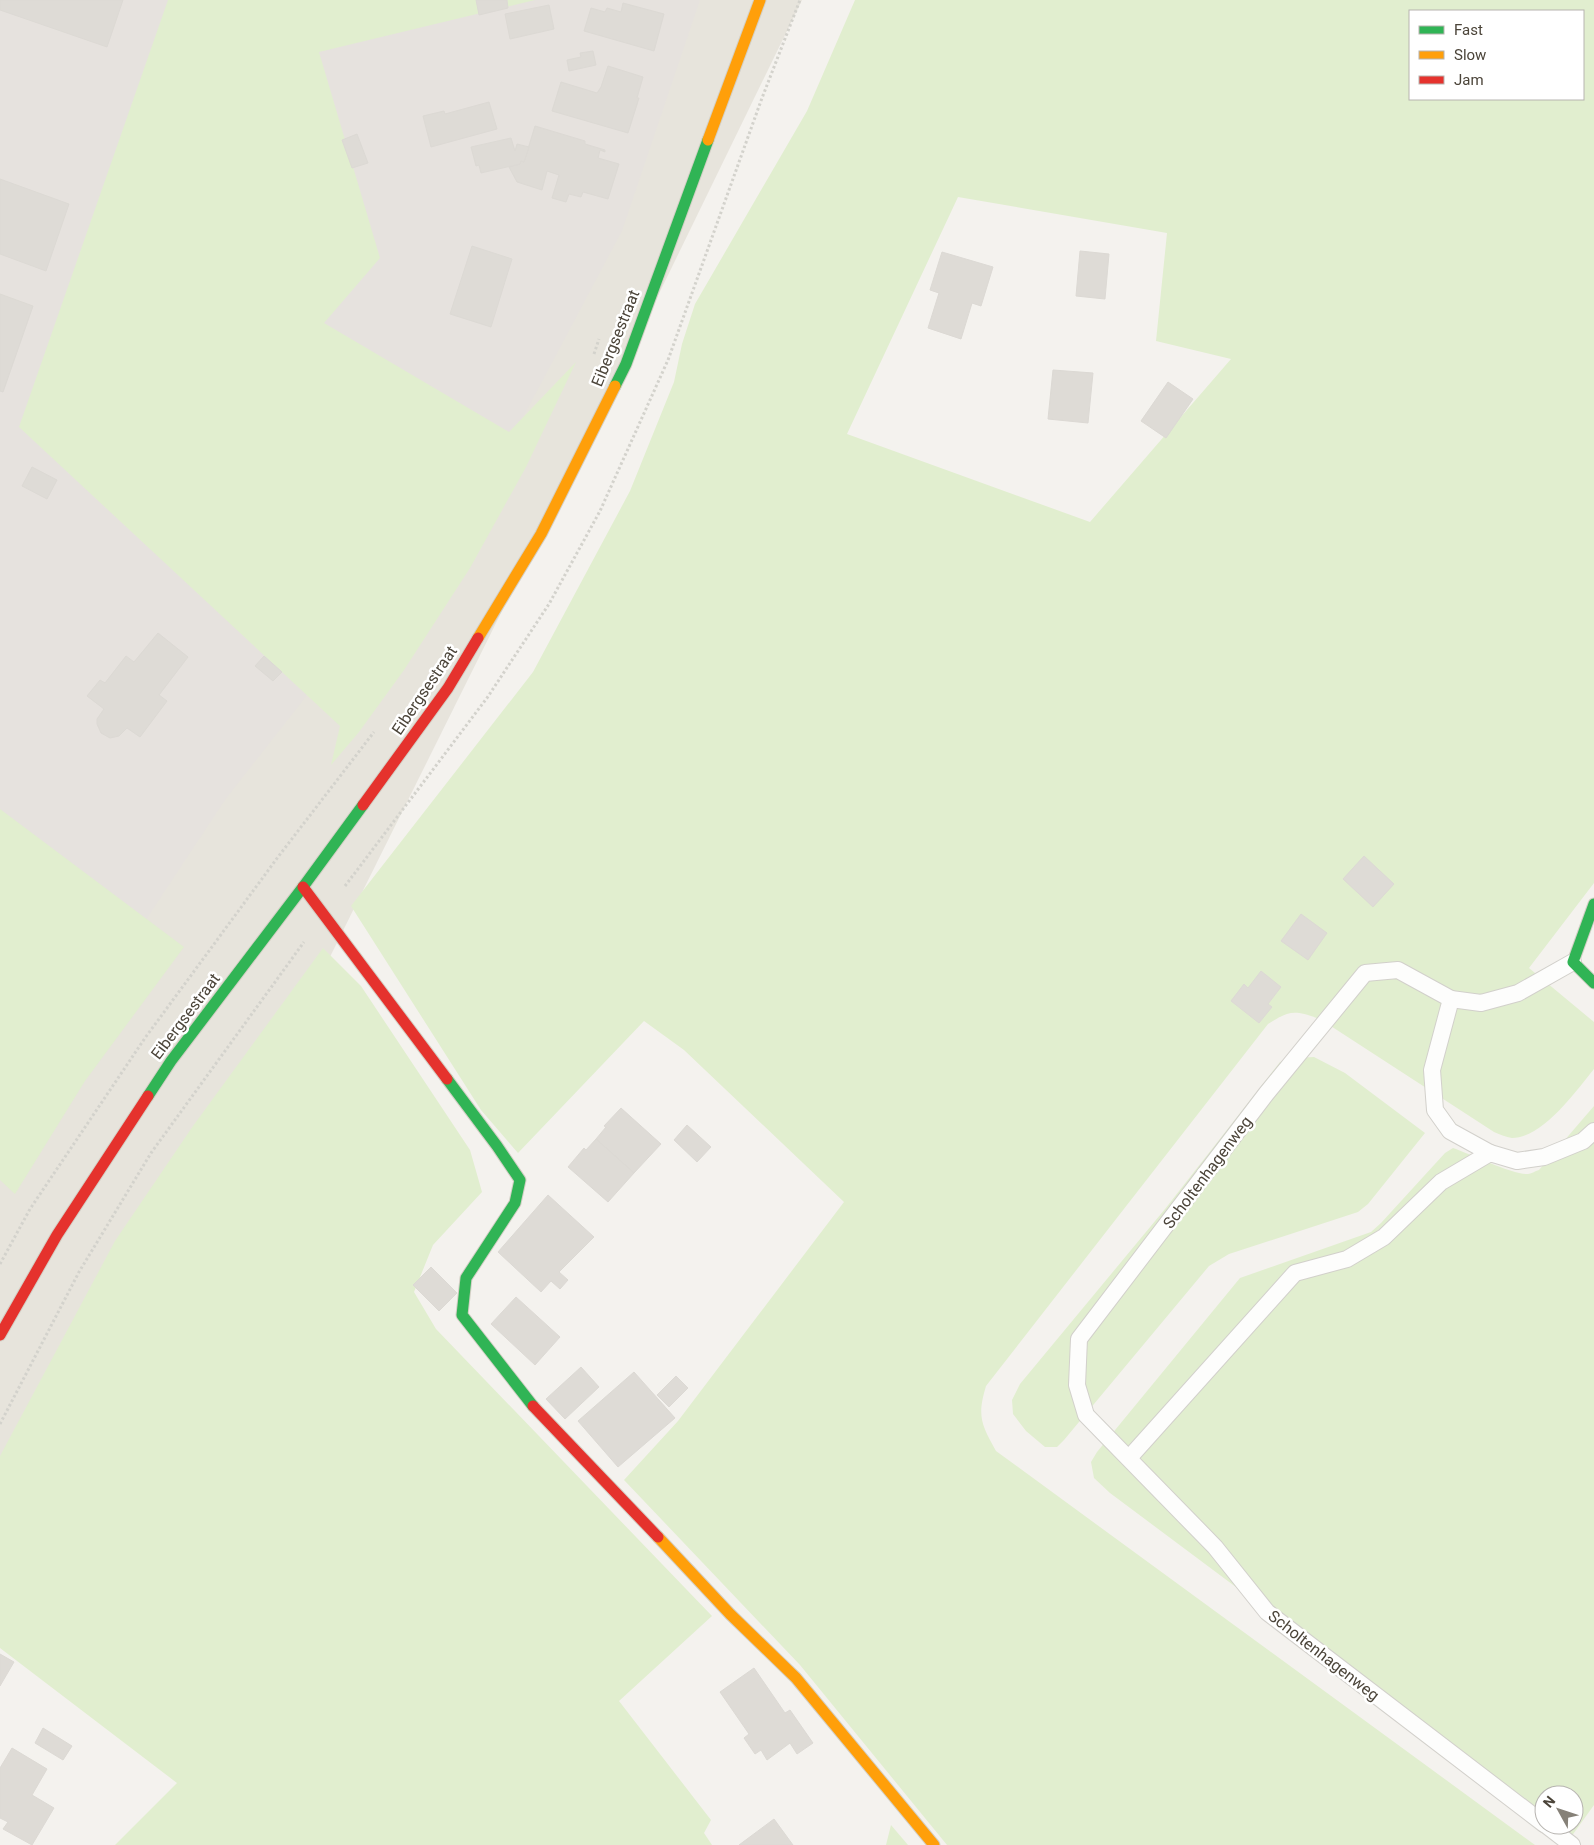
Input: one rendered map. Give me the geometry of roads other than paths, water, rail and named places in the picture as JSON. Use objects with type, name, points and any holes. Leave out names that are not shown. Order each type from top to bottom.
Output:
[{"type":"main road","name":"Eibergsestraat","points":[[0,1335],[57,1235],[171,1061],[448,688],[541,534],[626,364],[760,0]]},
{"type":"main road","points":[[302,887],[497,1146],[520,1180],[515,1203],[466,1278],[462,1315],[527,1400],[730,1614],[796,1678],[934,1845]]},
{"type":"main road","points":[[1594,904],[1573,962],[1594,983]]},
{"type":"lane","name":"Scholtenhagenweg","points":[[1534,1816],[1267,1612],[1215,1547],[1086,1415],[1077,1385],[1079,1339],[1266,1094],[1365,973],[1398,970],[1451,999],[1481,1003],[1518,993],[1573,962]]},
{"type":"lane","points":[[1451,999],[1432,1070],[1436,1110],[1450,1131],[1490,1153],[1517,1161],[1544,1157],[1582,1141],[1594,1131]]},
{"type":"lane","points":[[1129,1458],[1295,1273],[1347,1259],[1384,1237],[1441,1182],[1490,1153]]},
{"type":"lane","name":"Scholtenhagenweg","points":[[1559,1835],[1572,1845]]}]
